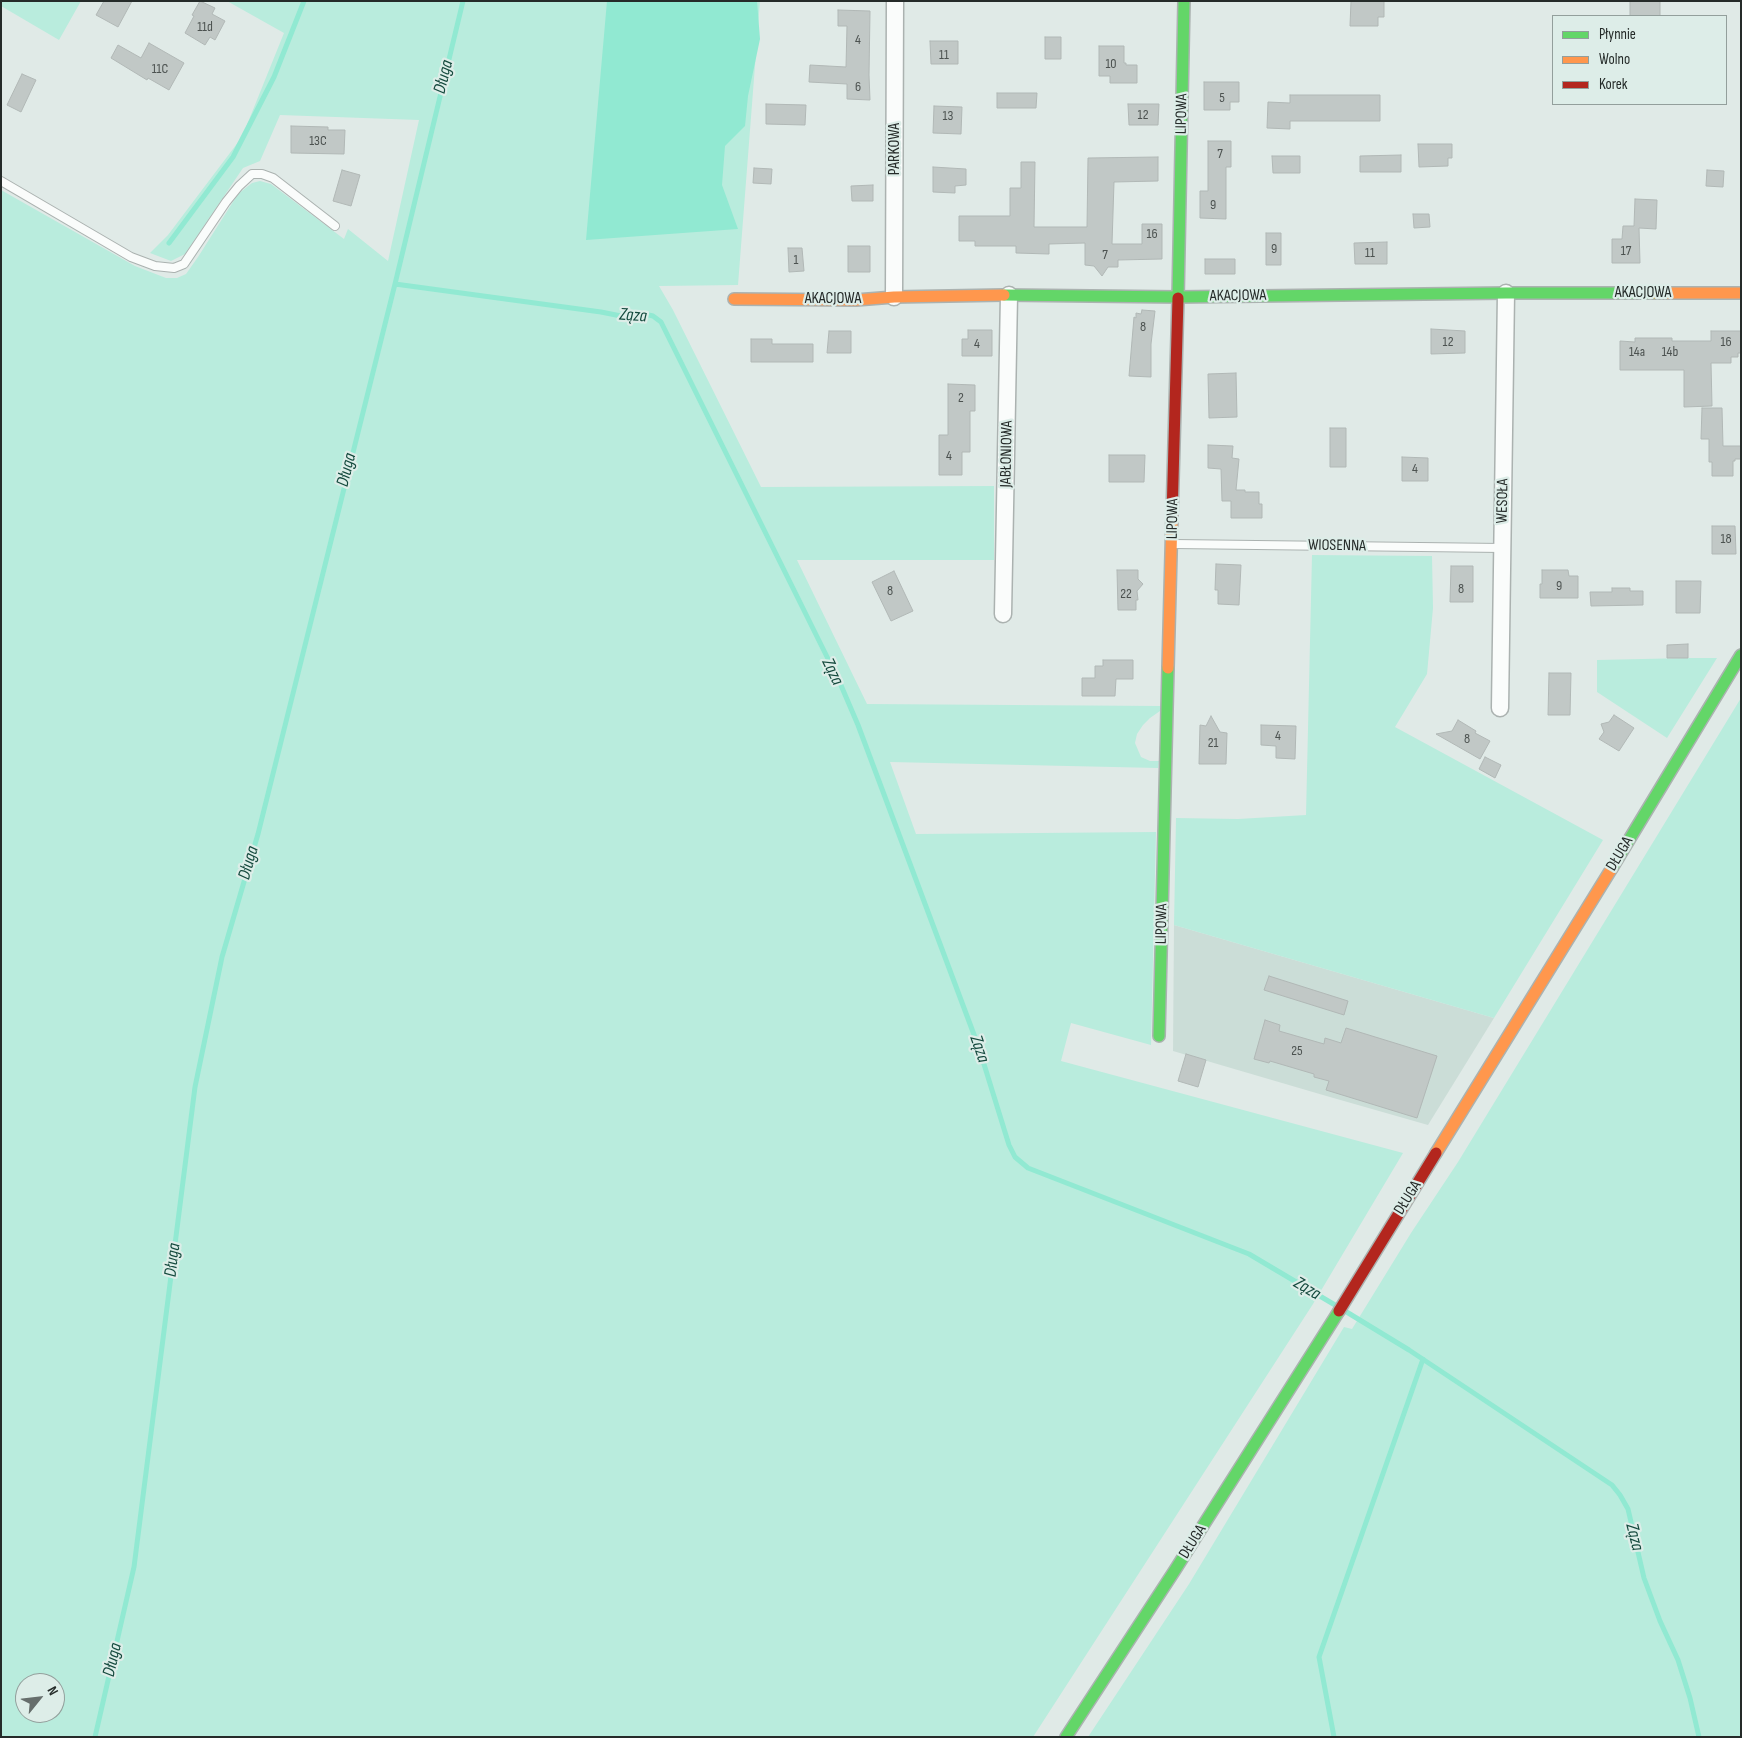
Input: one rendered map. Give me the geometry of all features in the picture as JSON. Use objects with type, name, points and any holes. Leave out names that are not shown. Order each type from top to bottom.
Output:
[{"type":"street","name":"PARKOWA","points":[[894,297],[895,1]]},
{"type":"street","name":"LIPOWA","points":[[1159,1036],[1184,1]]},
{"type":"street","name":"AKACJOWA","points":[[734,299],[856,300],[894,297],[1009,295],[1178,297],[1741,293]]},
{"type":"street","name":"WESOŁA","points":[[1500,708],[1506,294]]},
{"type":"street","name":"JABŁONIOWA","points":[[1003,614],[1009,295]]},
{"type":"street","name":"DŁUGA","points":[[1066,1737],[1175,1570],[1331,1323],[1741,655]]},
{"type":"lane","points":[[1,181],[131,257],[154,266],[174,268],[184,264],[226,202],[252,174],[262,174],[274,178],[335,226]]},
{"type":"lane","name":"WIOSENNA","points":[[1172,544],[1502,548]]},
{"type":"shaded area","points":[[1,1],[81,1],[59,40],[1,6]]},
{"type":"shaded area","points":[[227,1],[760,1],[738,285],[659,286],[673,310],[761,487],[994,486],[994,560],[797,560],[867,704],[1160,706],[1160,711],[1143,725],[1137,734],[1135,743],[1141,757],[1150,761],[1159,761],[1158,768],[890,762],[916,834],[1156,832],[1151,1045],[1071,1023],[1061,1061],[1403,1153],[1313,1304],[1033,1737],[1,1737],[1,190],[135,266],[166,278],[177,278],[186,274],[238,194],[252,183],[260,181],[271,184],[344,239],[348,229],[388,261],[419,120],[280,115],[260,161],[243,168],[185,254],[171,261],[150,253],[168,235],[242,137],[284,33]]},
{"type":"shaded area","points":[[607,1],[757,1],[760,39],[748,96],[745,126],[725,146],[722,185],[738,229],[586,240]]},
{"type":"shaded area","points":[[1312,555],[1432,556],[1433,608],[1427,674],[1395,727],[1603,840],[1494,1018],[1174,925],[1176,818],[1238,819],[1306,815]]},
{"type":"shaded area","points":[[1717,658],[1667,738],[1597,692],[1597,660]]},
{"type":"shaded area","points":[[1741,698],[1741,1737],[1088,1737],[1189,1584],[1344,1327],[1352,1329],[1411,1233],[1458,1162]]},
{"type":"shaded area","points":[[1174,925],[1494,1018],[1428,1125],[1323,1095],[1173,1051]]},
{"type":"building","points":[[104,1],[132,1],[118,27],[96,15]]},
{"type":"building","points":[[200,1],[215,8],[212,14],[225,21],[215,40],[210,37],[205,45],[185,33]]},
{"type":"building","points":[[1351,1],[1384,1],[1384,17],[1378,17],[1378,26],[1350,26]]},
{"type":"building","points":[[1630,1],[1660,1],[1660,15],[1630,15]]},
{"type":"building","points":[[838,10],[870,11],[870,100],[847,99],[847,84],[809,82],[810,65],[846,67],[847,26],[838,26]]},
{"type":"building","points":[[1045,37],[1061,37],[1061,59],[1045,59]]},
{"type":"building","points":[[930,41],[958,41],[958,64],[931,64]]},
{"type":"building","points":[[149,43],[184,63],[169,90],[148,78],[147,80],[111,58],[118,45],[141,58]]},
{"type":"building","points":[[1099,46],[1124,46],[1124,63],[1126,65],[1137,65],[1137,83],[1110,83],[1110,76],[1099,76]]},
{"type":"building","points":[[22,74],[36,80],[21,112],[7,105]]},
{"type":"building","points":[[1204,82],[1239,82],[1239,102],[1230,102],[1230,110],[1204,110]]},
{"type":"building","points":[[997,93],[1037,93],[1036,108],[997,108]]},
{"type":"building","points":[[1290,95],[1380,95],[1380,121],[1290,121],[1290,129],[1267,128],[1268,102],[1290,103]]},
{"type":"building","points":[[766,104],[806,105],[805,125],[766,124]]},
{"type":"building","points":[[1128,104],[1159,104],[1158,125],[1129,125]]},
{"type":"building","points":[[934,106],[962,107],[961,134],[933,133]]},
{"type":"building","points":[[291,126],[328,127],[328,130],[345,130],[344,154],[291,153]]},
{"type":"building","points":[[1208,141],[1231,141],[1231,167],[1226,167],[1226,219],[1200,218],[1200,191],[1208,191]]},
{"type":"building","points":[[1418,144],[1452,144],[1452,158],[1448,158],[1448,166],[1419,167]]},
{"type":"building","points":[[1401,155],[1401,172],[1360,172],[1360,156]]},
{"type":"building","points":[[1272,156],[1300,156],[1300,173],[1273,173]]},
{"type":"building","points":[[1158,157],[1158,181],[1114,182],[1112,244],[1142,244],[1142,224],[1162,224],[1162,259],[1118,260],[1118,267],[1108,267],[1102,276],[1094,266],[1085,265],[1085,243],[1049,244],[1049,254],[1016,253],[1016,246],[975,246],[975,241],[959,241],[959,216],[1010,216],[1010,188],[1021,188],[1021,162],[1035,162],[1034,227],[1087,227],[1088,158]]},
{"type":"building","points":[[933,167],[966,169],[966,185],[955,186],[955,193],[933,192]]},
{"type":"building","points":[[754,168],[772,169],[771,184],[753,183]]},
{"type":"building","points":[[342,170],[360,175],[351,206],[333,201]]},
{"type":"building","points":[[1707,170],[1724,171],[1723,187],[1706,186]]},
{"type":"building","points":[[873,185],[873,201],[852,201],[851,186]]},
{"type":"building","points":[[1635,199],[1657,200],[1656,229],[1639,228],[1640,263],[1612,263],[1612,239],[1622,239],[1623,226],[1634,226]]},
{"type":"building","points":[[1413,214],[1429,214],[1430,227],[1414,228]]},
{"type":"building","points":[[1266,233],[1281,233],[1281,265],[1266,265]]},
{"type":"building","points":[[1387,242],[1387,264],[1355,264],[1354,243]]},
{"type":"building","points":[[848,246],[870,246],[870,272],[848,272]]},
{"type":"building","points":[[788,248],[802,248],[804,271],[789,272]]},
{"type":"building","points":[[1205,259],[1235,259],[1235,274],[1205,274]]},
{"type":"building","points":[[1142,310],[1155,311],[1151,344],[1151,377],[1129,376],[1134,317],[1136,318],[1136,313],[1141,314]]},
{"type":"building","points":[[1431,329],[1465,331],[1465,353],[1431,354]]},
{"type":"building","points":[[968,330],[992,330],[992,356],[962,356],[962,339],[968,339]]},
{"type":"building","points":[[829,331],[851,331],[851,353],[827,353]]},
{"type":"building","points":[[1711,331],[1741,331],[1741,353],[1738,353],[1738,357],[1731,357],[1731,363],[1711,363],[1712,406],[1684,407],[1684,370],[1620,370],[1620,341],[1635,342],[1635,338],[1672,338],[1672,341],[1711,341]]},
{"type":"building","points":[[751,339],[772,339],[772,344],[813,344],[813,362],[751,362]]},
{"type":"building","points":[[1236,373],[1237,417],[1209,418],[1208,374]]},
{"type":"building","points":[[948,384],[975,385],[975,411],[970,411],[970,452],[962,452],[962,475],[939,475],[939,435],[948,435]]},
{"type":"building","points":[[1702,408],[1722,408],[1723,446],[1741,446],[1741,459],[1733,461],[1733,476],[1712,476],[1712,462],[1709,462],[1709,439],[1701,439]]},
{"type":"building","points":[[1330,428],[1346,428],[1346,467],[1330,467]]},
{"type":"building","points":[[1208,445],[1233,446],[1232,458],[1239,459],[1236,490],[1259,492],[1259,504],[1262,504],[1262,518],[1231,518],[1231,501],[1222,501],[1221,469],[1208,468]]},
{"type":"building","points":[[1109,455],[1145,455],[1144,482],[1109,482]]},
{"type":"building","points":[[1402,457],[1428,458],[1428,481],[1402,481]]},
{"type":"building","points":[[1712,526],[1735,526],[1736,554],[1712,554]]},
{"type":"building","points":[[1216,564],[1241,565],[1239,605],[1218,604],[1218,590],[1215,590]]},
{"type":"building","points":[[1451,566],[1473,566],[1473,602],[1450,602]]},
{"type":"building","points":[[1117,570],[1138,570],[1138,579],[1143,584],[1137,591],[1136,610],[1118,610]]},
{"type":"building","points":[[1542,570],[1568,570],[1569,576],[1578,576],[1578,598],[1540,598]]},
{"type":"building","points":[[894,571],[913,611],[891,621],[872,582]]},
{"type":"building","points":[[1676,581],[1701,581],[1700,613],[1676,613]]},
{"type":"building","points":[[1612,588],[1630,588],[1630,591],[1643,591],[1643,605],[1591,606],[1590,592],[1612,592]]},
{"type":"building","points":[[1688,644],[1688,658],[1667,658],[1667,645]]},
{"type":"building","points":[[1103,660],[1133,660],[1133,679],[1116,679],[1115,696],[1082,696],[1082,678],[1095,678],[1095,666],[1103,666]]},
{"type":"building","points":[[1549,673],[1571,673],[1570,715],[1548,715]]},
{"type":"building","points":[[1614,715],[1634,728],[1619,751],[1599,739],[1604,732],[1601,724],[1609,722]]},
{"type":"building","points":[[1211,716],[1220,732],[1227,733],[1226,764],[1199,764],[1200,725],[1206,726]]},
{"type":"building","points":[[1458,720],[1476,731],[1475,733],[1490,741],[1480,759],[1436,734],[1452,731]]},
{"type":"building","points":[[1261,725],[1296,726],[1295,759],[1276,758],[1276,746],[1261,745]]},
{"type":"building","points":[[1485,757],[1501,765],[1495,778],[1479,769]]},
{"type":"building","points":[[1269,976],[1348,1001],[1344,1015],[1264,990]]},
{"type":"building","points":[[1265,1020],[1280,1025],[1279,1031],[1324,1044],[1325,1038],[1341,1043],[1346,1028],[1437,1056],[1417,1118],[1326,1090],[1329,1081],[1314,1077],[1314,1074],[1270,1061],[1269,1063],[1254,1059]]},
{"type":"building","points":[[1186,1054],[1206,1060],[1198,1087],[1178,1081]]},
{"type":"waterway","points":[[169,243],[233,157],[274,77],[304,1]]},
{"type":"waterway","name":"Długa","points":[[95,1737],[134,1567],[195,1087],[222,957],[258,834],[395,284],[463,1]]},
{"type":"waterway","name":"Ząza","points":[[395,284],[626,317],[640,313],[653,316],[661,322],[840,683],[858,725],[979,1048],[1009,1145],[1015,1157],[1028,1168],[1249,1254],[1335,1305]]},
{"type":"waterway","name":"Ząza","points":[[1345,1311],[1409,1350],[1612,1485],[1628,1509],[1644,1578],[1660,1621],[1678,1660],[1690,1698],[1699,1737]]},
{"type":"waterway","points":[[1334,1737],[1319,1657],[1423,1359]]},
{"type":"traffic: fast","points":[[1178,298],[1184,1]]},
{"type":"traffic: fast","points":[[1004,295],[1178,297],[1655,293]]},
{"type":"traffic: fast","points":[[1612,868],[1741,655]]},
{"type":"traffic: fast","points":[[1159,1036],[1168,668]]},
{"type":"traffic: fast","points":[[1066,1737],[1175,1570],[1339,1311]]},
{"type":"traffic: slow","points":[[1655,293],[1741,293]]},
{"type":"traffic: slow","points":[[734,299],[856,300],[894,297],[1004,295]]},
{"type":"traffic: slow","points":[[1168,668],[1172,516]]},
{"type":"traffic: slow","points":[[1436,1153],[1612,868]]},
{"type":"traffic: jam","points":[[1172,516],[1178,298]]},
{"type":"traffic: jam","points":[[1339,1311],[1436,1153]]}]
